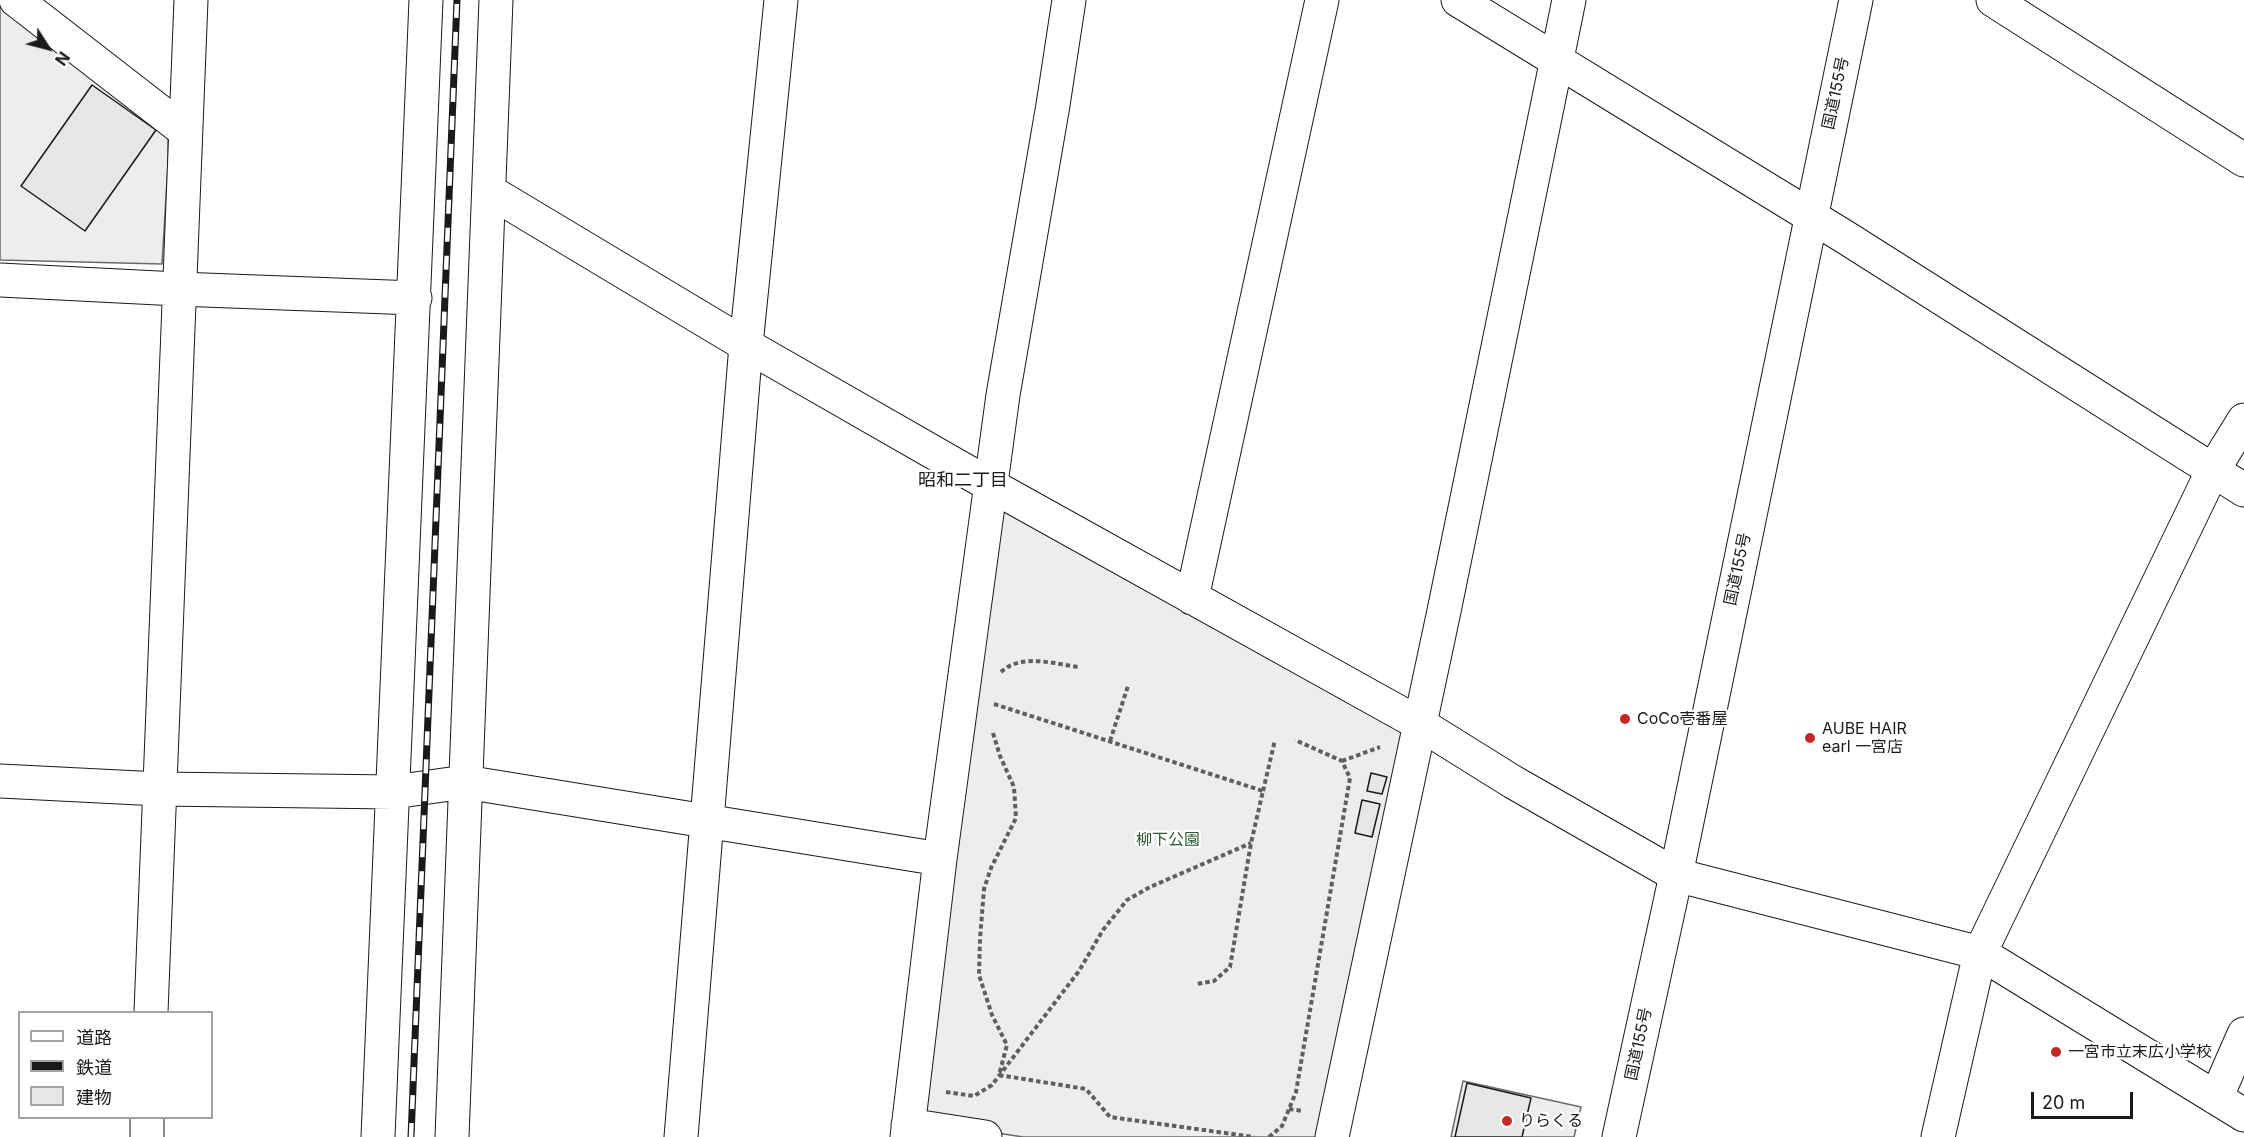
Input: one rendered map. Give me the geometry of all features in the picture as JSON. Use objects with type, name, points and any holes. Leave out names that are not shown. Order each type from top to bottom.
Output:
[{"type":"main road","points":[[16,0],[185,131]]},
{"type":"main road","points":[[151,1011],[191,0]]},
{"type":"main road","points":[[378,1137],[426,0]]},
{"type":"main road","points":[[452,1137],[496,0]]},
{"type":"main road","points":[[681,1137],[709,820],[746,345],[781,0]]},
{"type":"main road","points":[[986,1137],[908,1131],[940,859],[1003,395],[1053,105],[1068,0]]},
{"type":"main road","points":[[1192,598],[1322,0]]},
{"type":"main road","points":[[1458,0],[1810,216],[2244,490]]},
{"type":"main road","points":[[1332,1137],[1420,724],[1569,0]]},
{"type":"main road","name":"国道155号","points":[[1619,1137],[1676,875],[1856,0]]},
{"type":"main road","points":[[1993,0],[2244,160]]},
{"type":"main road","points":[[489,191],[746,345],[992,486],[1420,724],[1513,782],[1676,875],[1980,953],[2244,1115]]},
{"type":"main road","points":[[0,280],[178,290],[415,298]]},
{"type":"main road","points":[[1938,1137],[1980,953],[2213,470],[2244,420]]},
{"type":"main road","points":[[0,781],[159,789],[393,792],[465,782],[940,859]]},
{"type":"main road","points":[[2216,1098],[2244,1035]]},
{"type":"main road","points":[[147,1119],[147,1137]]},
{"type":"path","points":[[999,675],[1007,666],[1031,661],[1078,667]]},
{"type":"path","points":[[1110,741],[1128,686]]},
{"type":"path","points":[[988,702],[1263,791]]},
{"type":"path","points":[[990,723],[1000,756],[1014,787],[1016,818],[991,868],[984,889],[980,939],[979,975],[992,1015],[1007,1045],[999,1075]]},
{"type":"path","points":[[1196,984],[1214,981],[1230,967],[1251,843],[1275,740]]},
{"type":"path","points":[[1269,1137],[1282,1126],[1296,1092],[1350,778],[1342,761],[1295,740]]},
{"type":"path","points":[[913,1087],[974,1096],[992,1085],[1078,971],[1103,930],[1127,900],[1150,887],[1251,843]]},
{"type":"path","points":[[999,1075],[1086,1089],[1110,1117],[1254,1137]]},
{"type":"shaded area","points":[[0,0],[168,119],[168,164],[162,264],[0,260]]},
{"type":"shaded area","name":"柳下公園","points":[[994,493],[1412,726],[1326,1137],[1023,1137],[914,1120]]},
{"type":"shaded area","points":[[1463,1081],[1581,1107],[1574,1137],[1451,1137]]},
{"type":"building","points":[[92,85],[156,130],[85,231],[21,186]]},
{"type":"building","points":[[1371,773],[1387,777],[1382,794],[1367,791]]},
{"type":"building","points":[[1362,800],[1380,804],[1372,837],[1355,833]]},
{"type":"building","points":[[1467,1083],[1531,1098],[1522,1137],[1455,1137]]},
{"type":"railway","points":[[411,1137],[457,0]]},
{"type":"place","name":"CoCo壱番屋","points":[[1625,719]]},
{"type":"place","name":"AUBE HAIR earl 一宮店","points":[[1810,738]]},
{"type":"place","name":"一宮市立末広小学校","points":[[2056,1052]]},
{"type":"place","name":"りらくる","points":[[1507,1121]]},
{"type":"district","name":"昭和二丁目","points":[[963,481]]}]
